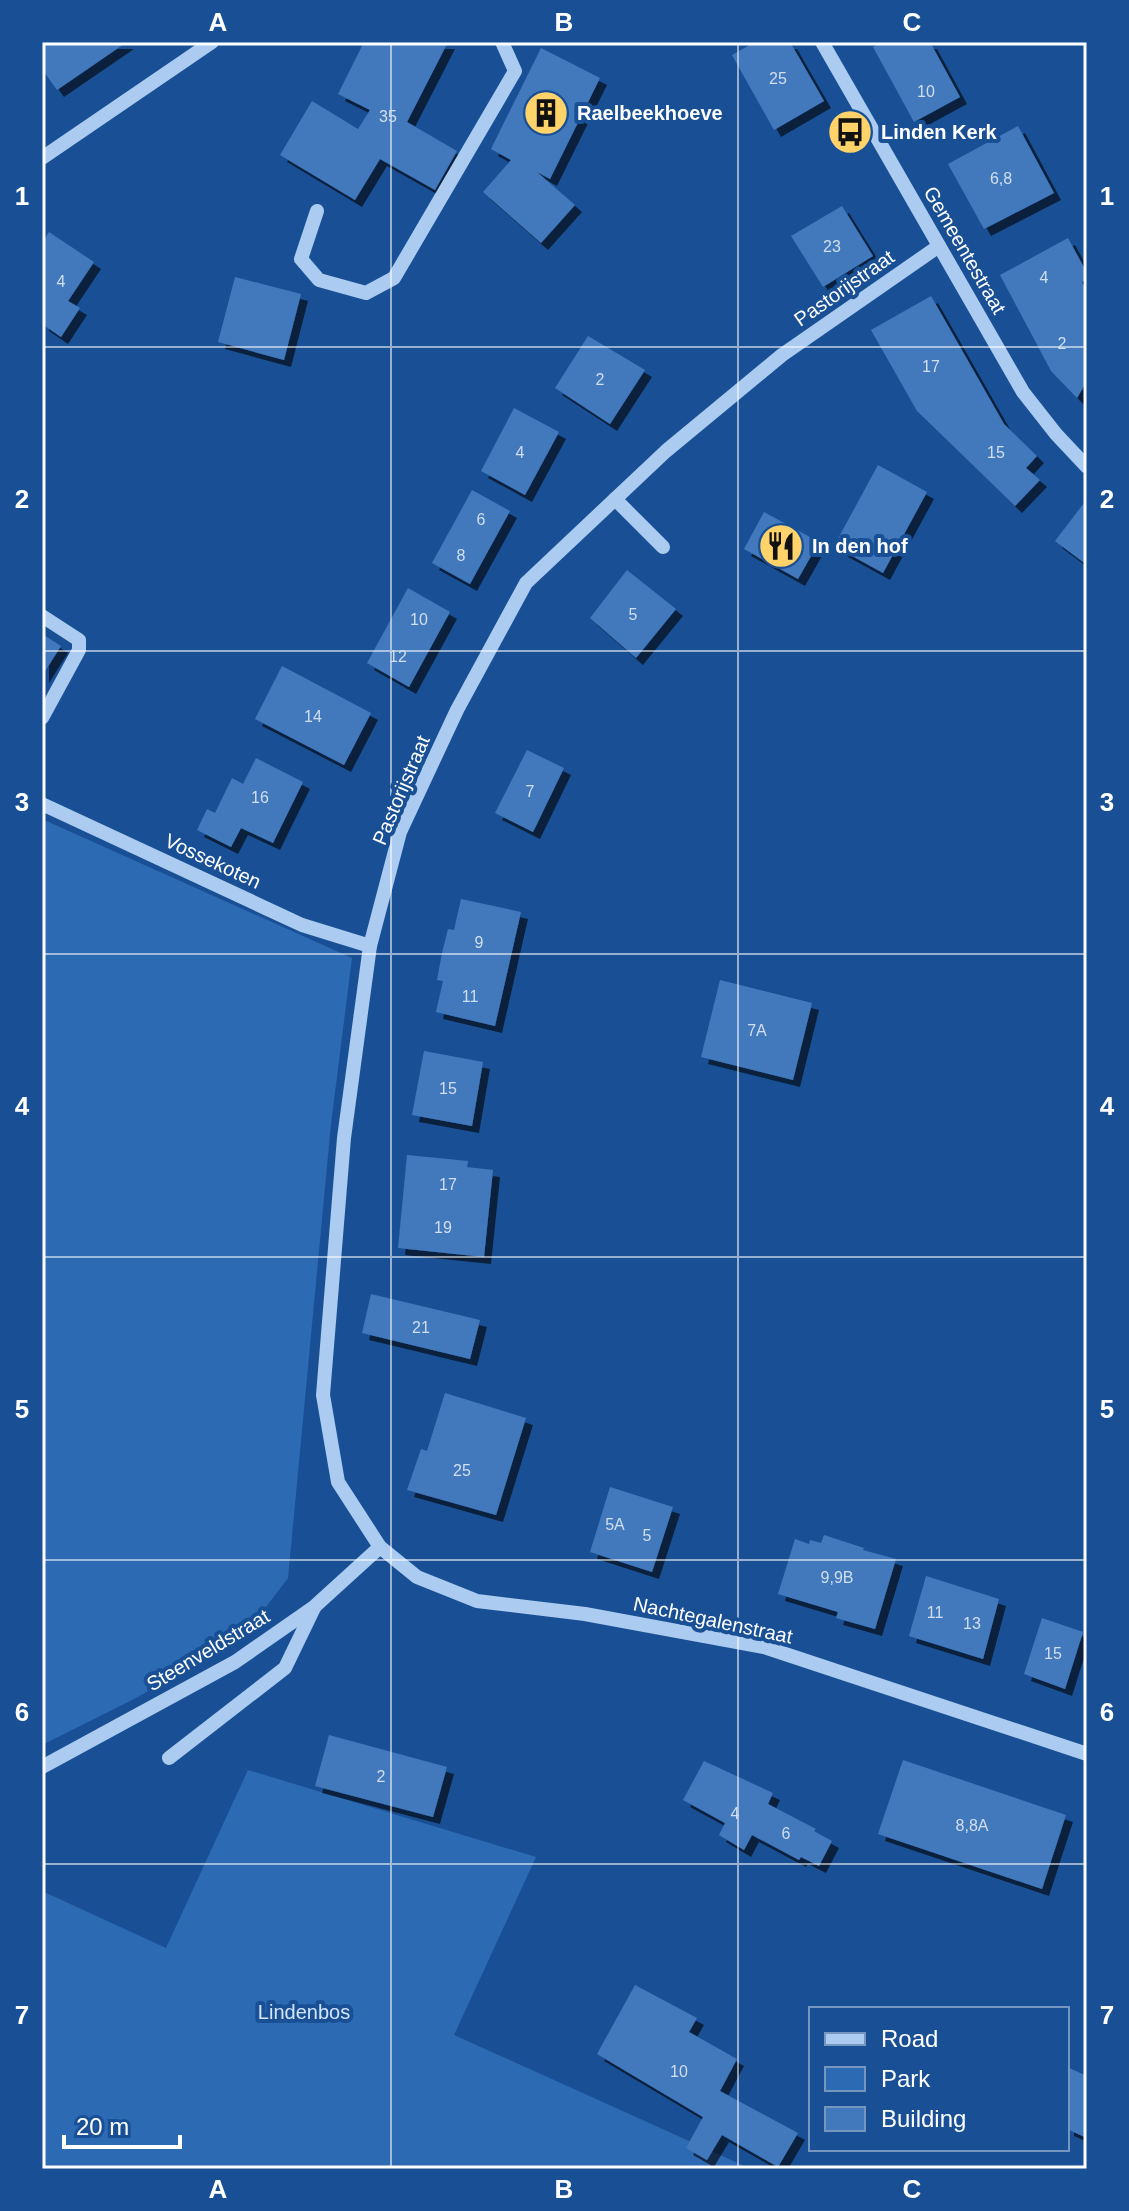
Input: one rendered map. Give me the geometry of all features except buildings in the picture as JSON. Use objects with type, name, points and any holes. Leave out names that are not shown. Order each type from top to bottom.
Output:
[{"type":"street","points":[[317,211],[301,259],[319,280],[366,293],[394,278],[515,71],[502,42]]},
{"type":"street","name":"Gemeentestraat","points":[[822,42],[1023,392],[1087,467]]},
{"type":"street","points":[[42,158],[205,44]]},
{"type":"street","name":"Pastorijstraat","points":[[380,1547],[338,1482],[323,1395],[344,1138],[370,946],[400,832],[457,710],[526,583],[666,451],[782,355],[939,246]]},
{"type":"street","points":[[615,499],[663,547]]},
{"type":"street","points":[[42,616],[79,640],[79,650],[42,718]]},
{"type":"street","name":"Vossekoten","points":[[42,804],[302,925],[370,946]]},
{"type":"street","name":"Steenveldstraat","points":[[42,1767],[235,1662],[314,1607],[380,1547]]},
{"type":"street","name":"Nachtegalenstraat","points":[[380,1547],[417,1577],[477,1601],[585,1614],[764,1647],[1087,1754]]},
{"type":"street","points":[[169,1758],[285,1668],[314,1607]]},
{"type":"green space","points":[[42,819],[352,958],[331,1124],[288,1578],[244,1636],[136,1698],[42,1745]]},
{"type":"green space","name":"Lindenbos","points":[[248,1770],[536,1857],[454,2035],[751,2169],[42,2169],[42,1891],[166,1948]]},
{"type":"place","name":"Raelbeekhoeve","points":[[546,113]]},
{"type":"place","name":"Linden Kerk","points":[[850,132]]},
{"type":"place","name":"In den hof","points":[[781,546]]}]
